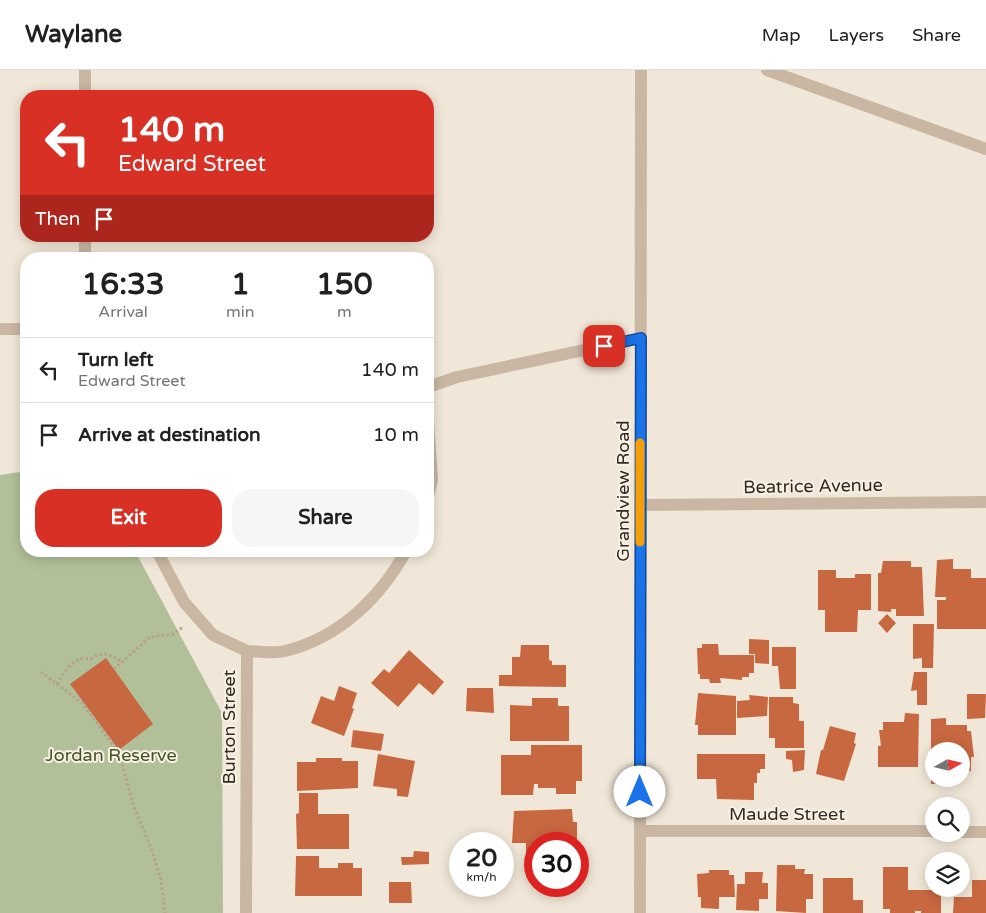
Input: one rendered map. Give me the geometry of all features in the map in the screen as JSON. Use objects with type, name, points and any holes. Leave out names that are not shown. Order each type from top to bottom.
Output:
[{"type":"street","points":[[85,70],[85,90]]},
{"type":"street","name":"Grandview Road","points":[[640,913],[641,70]]},
{"type":"street","points":[[767,70],[986,150]]},
{"type":"street","points":[[0,329],[20,329]]},
{"type":"street","points":[[434,385],[457,377],[641,338]]},
{"type":"street","name":"Beatrice Avenue","points":[[640,505],[986,502]]},
{"type":"street","name":"Burton Street","points":[[159,557],[184,602],[196,616],[214,635],[247,651],[246,913]]},
{"type":"street","points":[[247,651],[284,652],[323,638],[360,613],[395,572],[403,557]]},
{"type":"street","name":"Maude Street","points":[[640,831],[925,832]]},
{"type":"street","points":[[970,832],[986,832]]},
{"type":"path","points":[[114,669],[150,637],[174,634],[196,616]]},
{"type":"path","points":[[57,684],[68,667],[84,658],[91,659],[100,652],[107,653],[122,662]]},
{"type":"path","points":[[41,672],[82,703],[120,753],[134,807],[151,848],[158,872],[165,913]]},
{"type":"green space","name":"Jordan Reserve","points":[[20,472],[20,557],[138,557],[222,713],[223,913],[0,913],[0,475]]},
{"type":"building","points":[[953,559],[953,569],[971,569],[971,578],[986,578],[986,629],[937,629],[937,600],[946,600],[946,597],[935,597],[937,560]]},
{"type":"building","points":[[883,561],[911,561],[911,567],[922,567],[924,616],[896,616],[896,609],[891,609],[891,612],[878,611],[878,573],[881,573]]},
{"type":"building","points":[[818,570],[836,570],[836,578],[855,578],[855,574],[871,574],[871,610],[858,610],[857,632],[825,632],[825,610],[818,610]]},
{"type":"building","points":[[887,614],[896,623],[887,633],[878,623]]},
{"type":"building","points":[[913,624],[934,624],[933,668],[922,668],[922,658],[913,659]]},
{"type":"building","points":[[749,639],[769,640],[769,664],[755,663],[755,654],[749,654]]},
{"type":"building","points":[[702,644],[718,644],[719,655],[754,655],[754,673],[749,673],[749,677],[742,677],[742,680],[720,678],[721,683],[710,683],[709,679],[700,679],[700,674],[698,674],[697,648],[702,648]]},
{"type":"building","points":[[521,645],[549,645],[549,660],[552,661],[552,665],[566,665],[566,687],[499,686],[499,675],[512,675],[512,657],[520,657]]},
{"type":"building","points":[[772,647],[796,647],[796,689],[780,689],[778,666],[772,666]]},
{"type":"building","points":[[409,650],[444,682],[433,695],[419,683],[398,707],[371,683],[384,669],[389,673]]},
{"type":"building","points":[[106,658],[153,724],[119,750],[70,684]]},
{"type":"building","points":[[914,672],[927,672],[927,705],[917,705],[917,690],[911,691]]},
{"type":"building","points":[[339,686],[357,693],[352,708],[354,709],[344,736],[311,723],[321,696],[334,701]]},
{"type":"building","points":[[467,688],[493,688],[494,713],[466,711]]},
{"type":"building","points":[[698,693],[736,696],[736,735],[698,735],[698,725],[695,725]]},
{"type":"building","points":[[967,694],[986,694],[985,718],[967,719]]},
{"type":"building","points":[[749,695],[768,697],[767,716],[737,718],[737,701],[750,700]]},
{"type":"building","points":[[769,697],[793,697],[793,703],[799,704],[799,721],[804,721],[804,748],[775,748],[775,738],[769,738]]},
{"type":"building","points":[[532,698],[558,698],[558,706],[569,706],[569,741],[510,741],[510,705],[532,706]]},
{"type":"building","points":[[905,713],[919,714],[918,767],[878,767],[878,746],[881,746],[879,730],[883,730],[883,722],[904,722]]},
{"type":"building","points":[[946,718],[946,725],[967,725],[967,731],[971,731],[974,757],[971,757],[971,771],[970,742],[931,742],[931,719]]},
{"type":"building","points":[[830,726],[856,733],[854,743],[856,744],[844,781],[816,774],[821,750],[823,750]]},
{"type":"building","points":[[353,730],[384,734],[381,751],[351,747]]},
{"type":"building","points":[[531,745],[582,745],[582,781],[576,781],[576,794],[556,794],[556,788],[538,788],[538,784],[534,784],[533,795],[501,795],[501,755],[531,755]]},
{"type":"building","points":[[805,750],[804,770],[793,772],[792,760],[786,759],[786,751]]},
{"type":"building","points":[[378,754],[415,761],[408,797],[397,796],[397,789],[373,786]]},
{"type":"building","points":[[697,754],[765,754],[765,769],[760,769],[760,773],[757,773],[757,783],[754,783],[754,800],[717,799],[716,779],[697,779]]},
{"type":"building","points":[[316,758],[342,758],[342,761],[358,761],[358,788],[297,791],[297,762],[316,762]]},
{"type":"building","points":[[299,793],[318,793],[318,814],[349,814],[349,849],[297,849],[296,814],[299,813]]},
{"type":"building","points":[[572,809],[573,822],[577,822],[577,832],[524,832],[524,843],[514,843],[514,811]]},
{"type":"building","points":[[414,851],[429,852],[429,864],[402,865],[401,857],[413,857]]},
{"type":"building","points":[[296,856],[319,856],[319,868],[338,868],[338,863],[353,863],[353,868],[362,868],[362,896],[295,896]]},
{"type":"building","points":[[777,865],[795,865],[795,869],[805,869],[804,874],[813,874],[813,899],[806,899],[806,913],[776,911]]},
{"type":"building","points":[[883,867],[908,867],[908,890],[925,890],[925,897],[941,897],[941,913],[921,913],[921,911],[915,911],[915,913],[890,913],[890,909],[883,909]]},
{"type":"building","points":[[709,870],[729,870],[729,875],[734,875],[735,897],[719,897],[719,909],[701,908],[701,897],[698,897],[697,874],[709,873]]},
{"type":"building","points":[[745,872],[763,872],[762,883],[768,883],[768,899],[759,899],[759,911],[736,910],[737,884],[745,884]]},
{"type":"building","points":[[823,878],[853,878],[853,900],[863,900],[863,913],[823,913]]},
{"type":"building","points":[[972,880],[986,880],[986,913],[953,913],[954,897],[972,897]]},
{"type":"building","points":[[389,882],[411,882],[412,903],[389,903]]},
{"type":"slow traffic","points":[[640,443],[640,542]]},
{"type":"route","points":[[604,346],[641,338],[640,792]]}]
